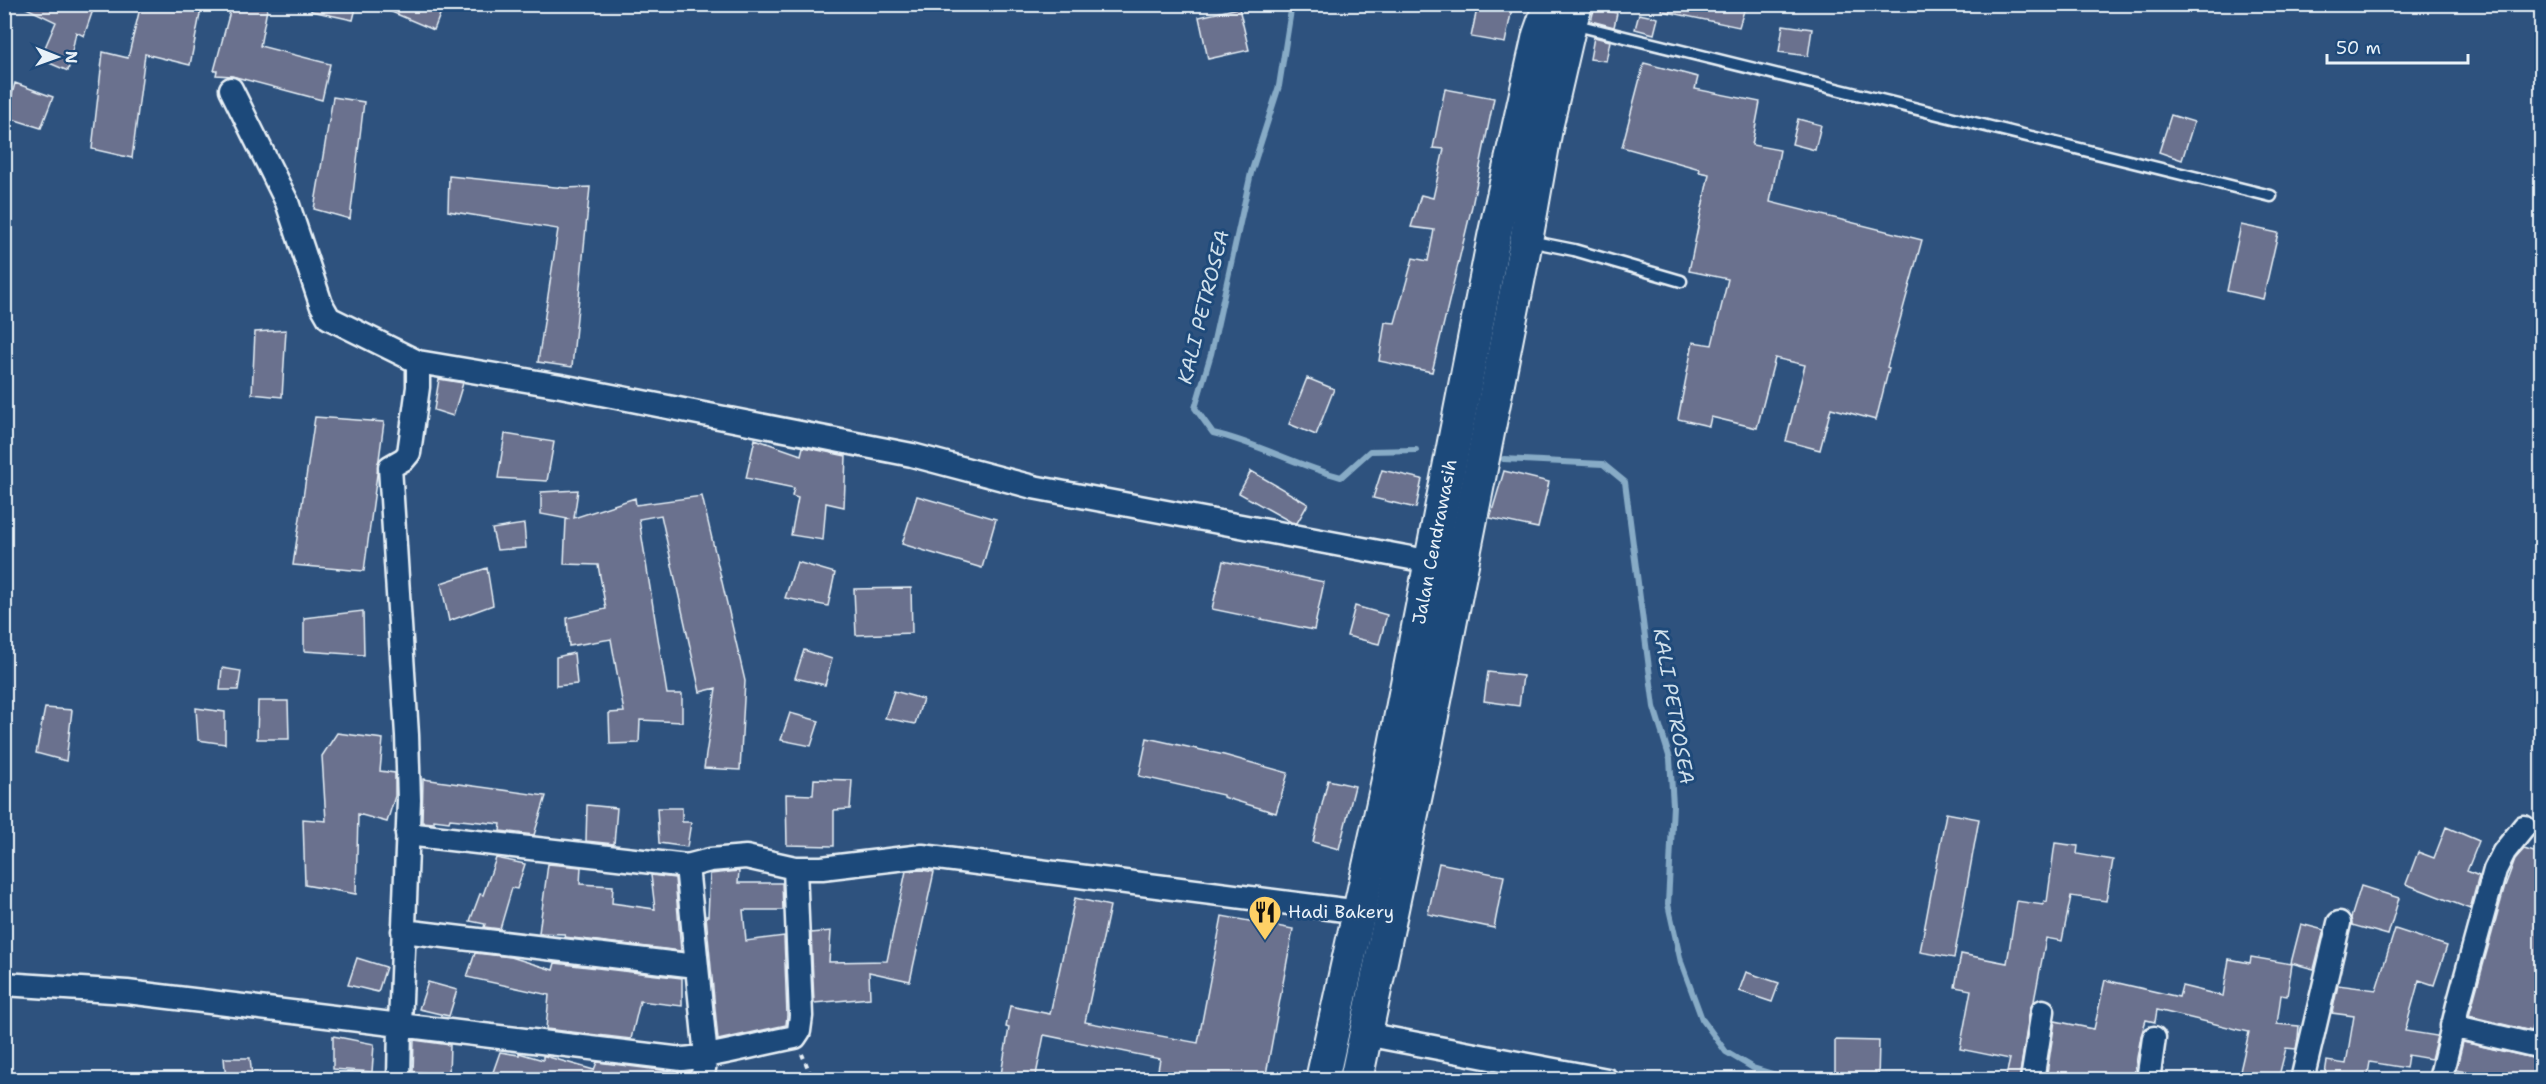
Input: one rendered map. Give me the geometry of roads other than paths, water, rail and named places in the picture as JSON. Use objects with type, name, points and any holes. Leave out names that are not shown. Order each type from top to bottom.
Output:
[{"type":"main road","name":"Jalan Cendrawasih","points":[[1356,1080],[1425,749],[1526,241],[1565,11]]},
{"type":"main road","name":"Jalan Cendrawasih","points":[[1322,1080],[1360,912],[1432,562],[1494,237],[1539,35],[1565,11]]},
{"type":"street","points":[[231,89],[287,202],[321,304],[329,318],[418,362],[561,386],[851,442],[1033,487],[1432,562]]},
{"type":"street","points":[[399,1080],[407,834],[407,735],[390,467],[404,459],[409,453],[418,387],[418,362]]},
{"type":"street","points":[[2440,1080],[2452,1026],[2495,870],[2504,852],[2524,827]]},
{"type":"street","points":[[407,834],[687,866],[710,860],[746,857],[795,868],[822,868],[922,856],[1360,912]]},
{"type":"street","points":[[687,866],[706,1057],[702,1080]]},
{"type":"street","points":[[4,984],[128,992],[662,1057],[706,1057],[744,1046],[795,1037],[799,1031],[801,1016],[795,868]]},
{"type":"street","points":[[2302,1080],[2339,923]]},
{"type":"street","points":[[403,931],[696,966]]},
{"type":"street","points":[[2032,1080],[2043,1011]]},
{"type":"street","points":[[2452,1026],[2541,1047]]},
{"type":"street","points":[[1365,1034],[1607,1080]]},
{"type":"street","points":[[2148,1080],[2154,1038]]},
{"type":"lane","points":[[1565,11],[2271,196]]},
{"type":"lane","points":[[1526,241],[1574,250],[1681,281]]},
{"type":"waterway","name":"KALI PETROSEA","points":[[1292,4],[1279,86],[1251,173],[1211,354],[1195,408],[1213,433],[1341,477],[1370,451],[1416,450]]},
{"type":"waterway","name":"KALI PETROSEA","points":[[1504,459],[1603,464],[1625,482],[1654,707],[1670,759],[1673,805],[1668,904],[1681,962],[1702,1019],[1726,1052],[1753,1068],[1792,1080]]},
{"type":"place","name":"Hadi Bakery","points":[[1265,941]]}]
